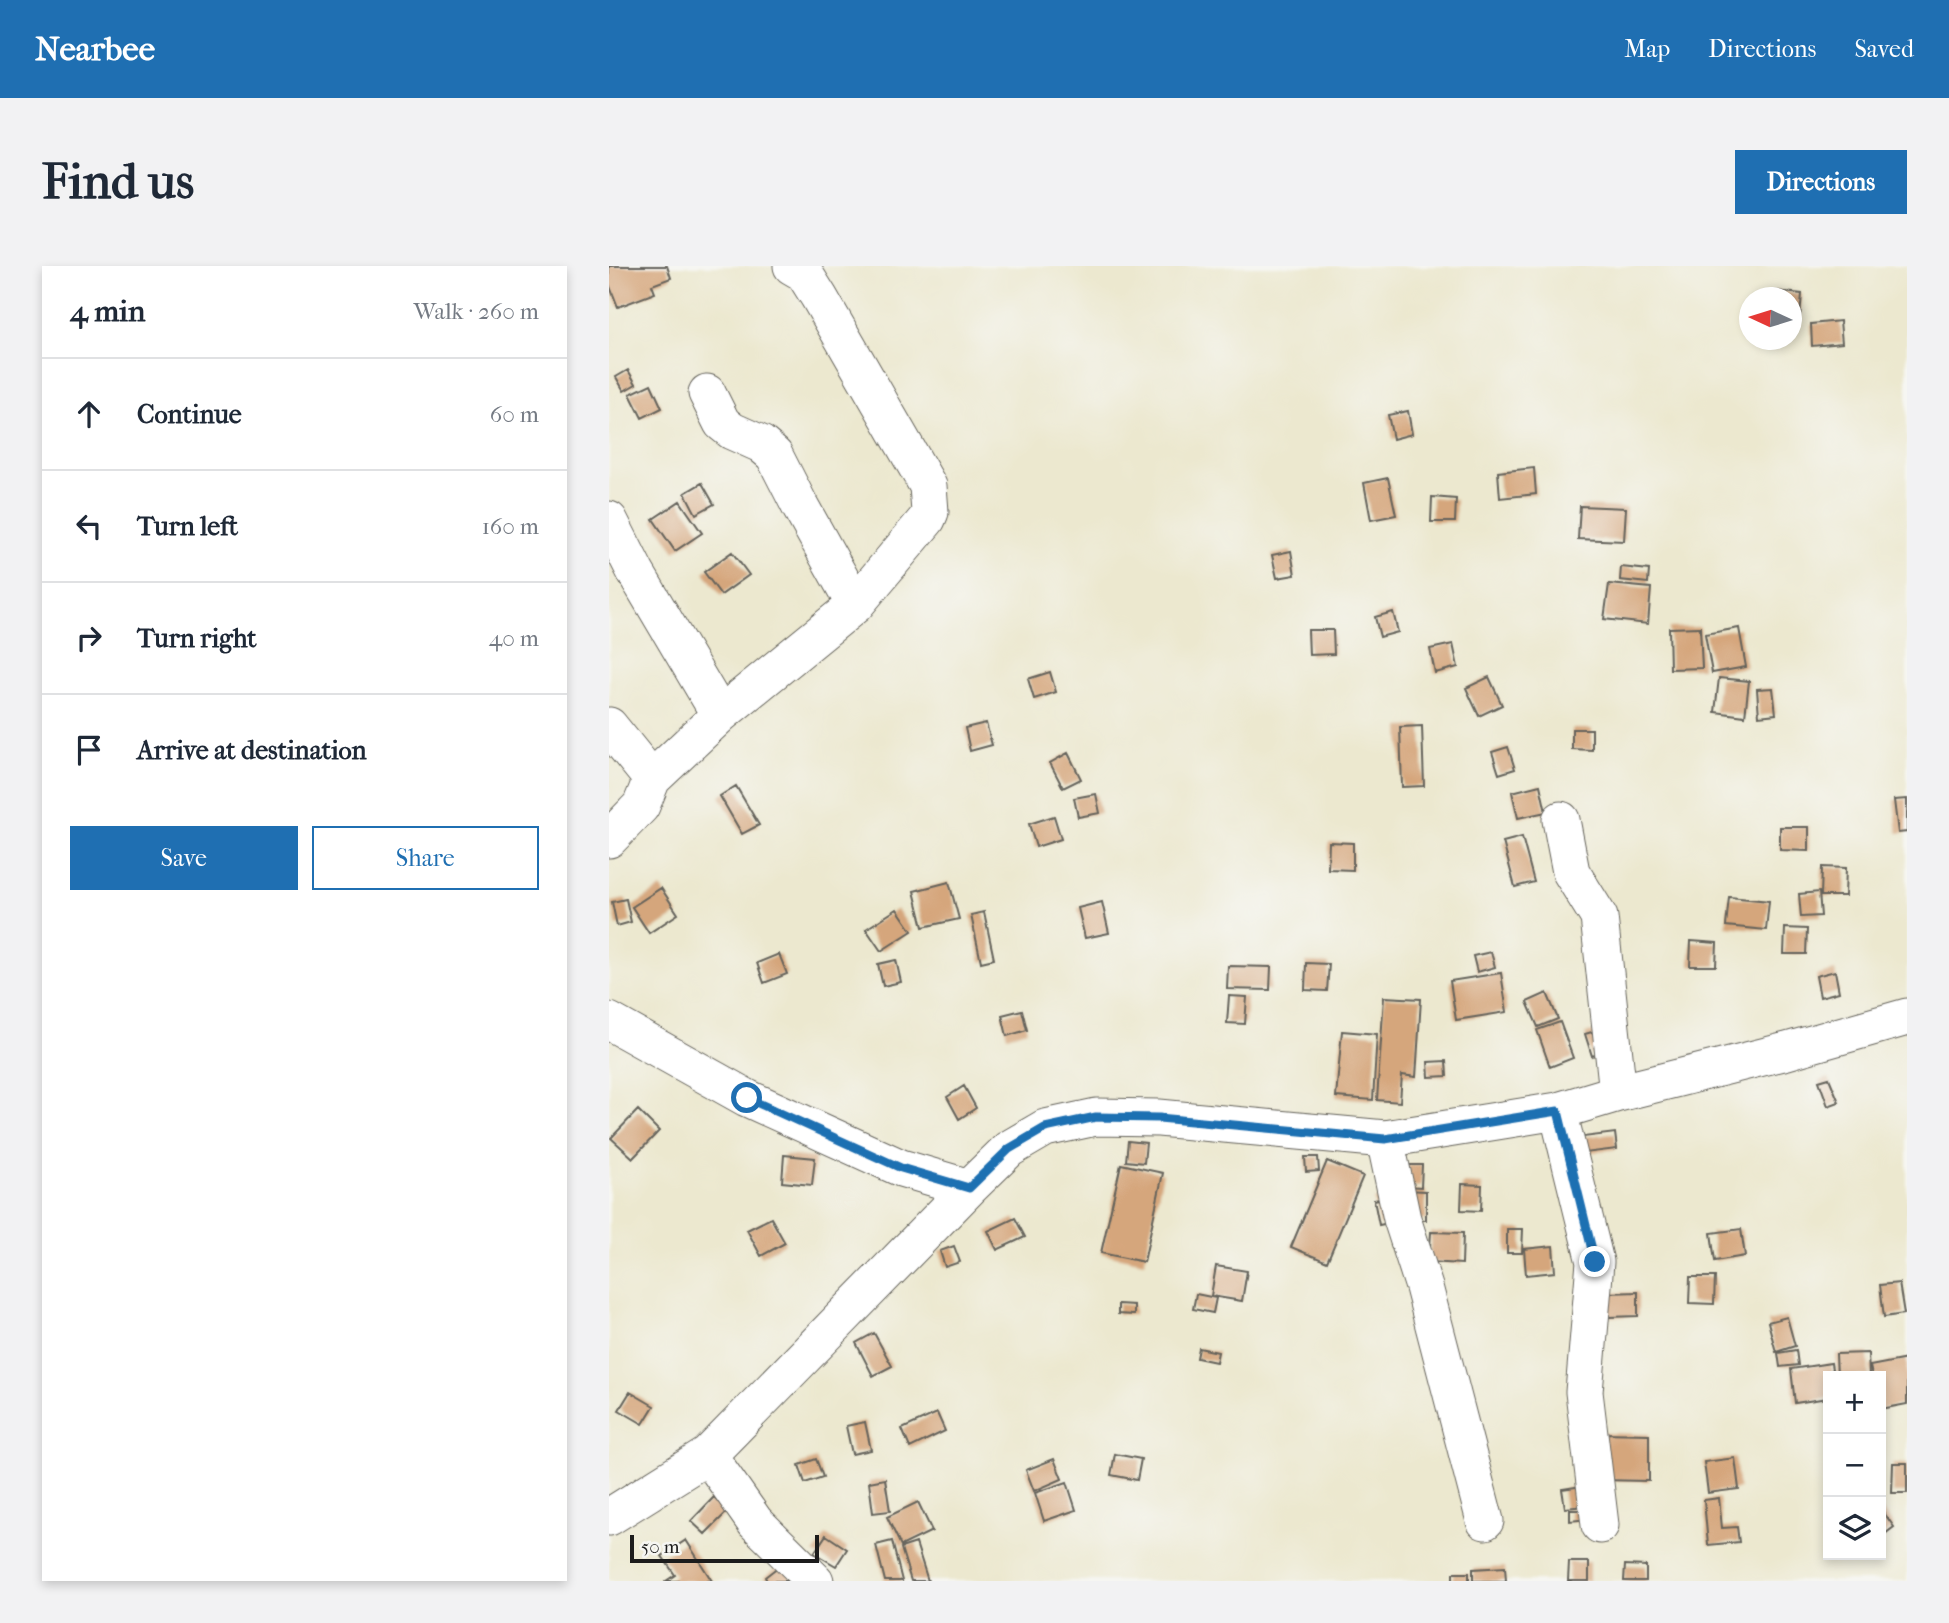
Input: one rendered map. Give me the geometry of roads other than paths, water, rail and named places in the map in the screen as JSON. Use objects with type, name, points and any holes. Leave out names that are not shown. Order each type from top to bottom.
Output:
[{"type":"street","points":[[609,839],[641,806],[652,779],[720,715],[855,605],[930,512],[928,486],[804,273],[792,266]]},
{"type":"street","points":[[707,393],[722,423],[732,431],[761,444],[775,455],[855,605]]},
{"type":"street","points":[[609,520],[636,573],[720,715]]},
{"type":"street","points":[[609,726],[652,779]]},
{"type":"street","points":[[1561,820],[1571,872],[1599,917],[1618,1094]]},
{"type":"street","points":[[609,1517],[708,1455],[1009,1149],[1045,1128],[1096,1117],[1159,1118],[1385,1139],[1558,1111],[1907,1017]]},
{"type":"street","points":[[609,1021],[747,1098],[901,1168],[969,1188]]},
{"type":"street","points":[[1558,1111],[1595,1262],[1584,1392],[1600,1525]]},
{"type":"street","points":[[1385,1139],[1402,1219],[1424,1287],[1485,1521]]},
{"type":"street","points":[[708,1455],[755,1522],[815,1581]]}]
